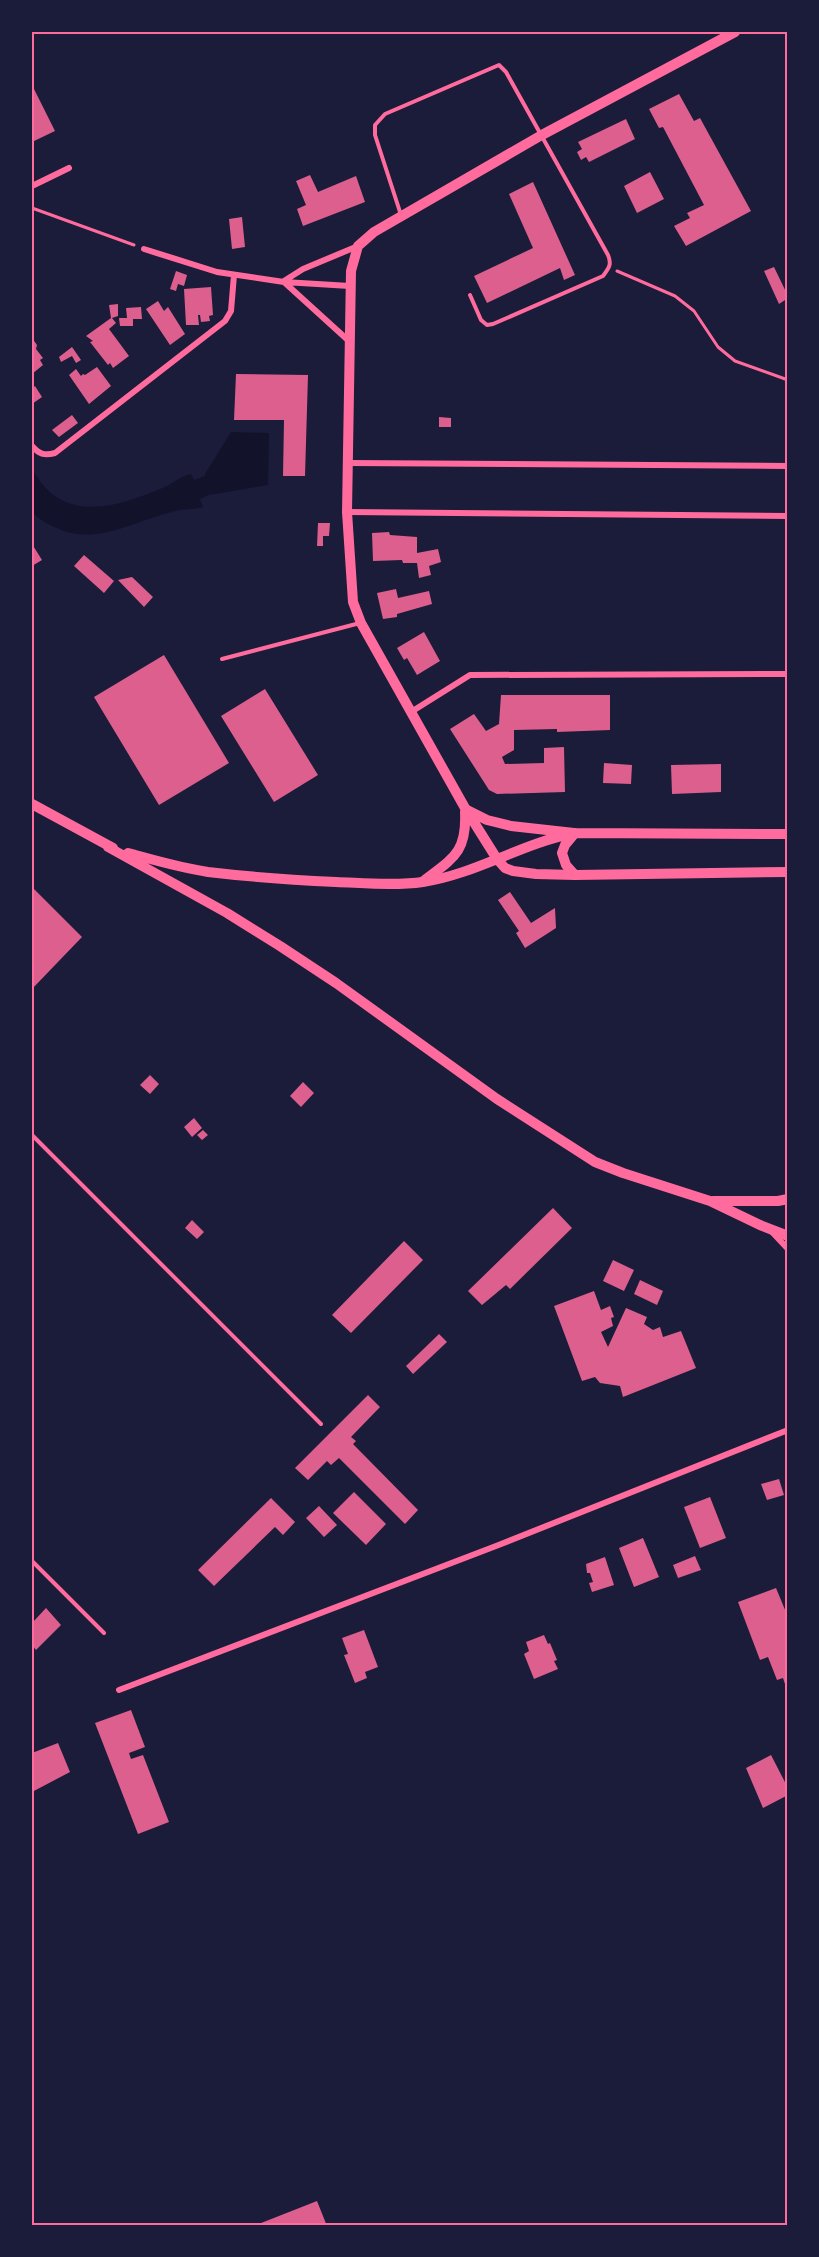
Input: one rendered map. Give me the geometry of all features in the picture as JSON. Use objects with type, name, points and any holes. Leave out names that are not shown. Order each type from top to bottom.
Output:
[{"type":"main road","points":[[735,32],[540,136],[401,215],[374,232],[358,246],[351,271],[350,286],[347,512],[353,602],[360,623],[465,808],[505,868],[513,872],[575,875],[788,872]]},
{"type":"main road","points":[[32,804],[227,913],[280,946],[336,983],[497,1099],[595,1162],[710,1201],[788,1236]]},
{"type":"main road","points":[[465,808],[487,820],[511,826],[575,833],[788,834]]},
{"type":"main road","points":[[422,882],[447,863],[460,849],[466,833],[465,808]]},
{"type":"main road","points":[[108,847],[207,872],[370,883],[422,882],[460,873],[555,837],[575,833]]},
{"type":"main road","points":[[575,833],[565,845],[562,853],[566,865],[575,875]]},
{"type":"main road","points":[[710,1201],[788,1199]]},
{"type":"street","points":[[32,186],[69,168]]},
{"type":"street","points":[[284,282],[303,268],[358,246]]},
{"type":"street","points":[[144,249],[217,272],[284,282],[350,286]]},
{"type":"street","points":[[32,446],[40,454],[46,456],[55,453],[225,321],[231,311],[234,275]]},
{"type":"street","points":[[284,282],[350,342]]},
{"type":"street","points":[[347,464],[788,466]]},
{"type":"street","points":[[347,512],[788,516]]},
{"type":"street","points":[[411,712],[470,675],[788,674]]},
{"type":"street","points":[[768,1227],[788,1249]]},
{"type":"street","points":[[119,1690],[496,1546],[788,1430]]},
{"type":"lane","points":[[401,215],[375,135],[375,125],[385,114],[498,65],[506,72],[608,255],[610,267],[603,276],[493,324],[487,325],[481,320],[470,295]]},
{"type":"lane","points":[[222,659],[360,623]]},
{"type":"lane","points":[[32,1135],[321,1424]]},
{"type":"lane","points":[[32,1561],[104,1633]]},
{"type":"path","points":[[32,208],[144,249]]},
{"type":"path","points":[[610,267],[675,296],[694,311],[718,347],[735,361],[788,380]]},
{"type":"shaded area","points":[[231,432],[269,433],[268,485],[209,495],[200,499],[203,507],[180,510],[123,528],[88,535],[70,533],[52,526],[32,513],[32,469],[49,492],[65,502],[79,506],[109,505],[153,492],[187,475],[191,474],[194,480],[205,476]]},
{"type":"building","points":[[32,85],[55,131],[32,142]]},
{"type":"building","points":[[679,94],[694,121],[700,118],[751,211],[686,246],[674,226],[690,218],[687,213],[704,205],[663,127],[659,128],[649,109]]},
{"type":"building","points":[[626,119],[635,139],[589,162],[586,157],[581,160],[577,152],[582,149],[578,142]]},
{"type":"building","points":[[650,172],[664,199],[637,213],[624,186]]},
{"type":"building","points":[[310,175],[318,192],[356,176],[365,202],[303,226],[297,209],[306,205],[296,181]]},
{"type":"building","points":[[533,182],[575,275],[564,280],[560,268],[487,303],[474,276],[533,248],[509,194]]},
{"type":"building","points":[[242,217],[245,247],[232,249],[229,219]]},
{"type":"building","points":[[774,267],[788,296],[779,304],[764,271]]},
{"type":"building","points":[[176,271],[187,275],[184,286],[178,284],[176,291],[170,289]]},
{"type":"building","points":[[211,287],[213,315],[209,316],[210,321],[201,322],[200,315],[198,315],[199,325],[186,325],[184,289]]},
{"type":"building","points":[[158,301],[164,311],[168,307],[185,334],[170,345],[146,309]]},
{"type":"building","points":[[118,304],[118,316],[112,318],[116,323],[109,329],[129,356],[113,368],[90,342],[93,341],[86,336],[111,318],[109,305]]},
{"type":"building","points":[[141,307],[142,319],[133,319],[133,326],[120,326],[119,318],[127,318],[126,308]]},
{"type":"building","points":[[32,338],[43,358],[40,360],[43,365],[32,374]]},
{"type":"building","points":[[72,347],[81,360],[76,363],[72,356],[61,362],[59,357]]},
{"type":"building","points":[[97,367],[111,386],[89,404],[69,375],[76,369],[81,376],[85,375]]},
{"type":"building","points":[[236,374],[308,375],[305,476],[283,476],[284,420],[234,420]]},
{"type":"building","points":[[35,386],[42,397],[32,404],[32,389]]},
{"type":"building","points":[[72,415],[78,423],[59,437],[52,430]]},
{"type":"building","points":[[439,417],[451,418],[451,427],[439,427]]},
{"type":"building","points":[[318,523],[330,523],[329,536],[323,536],[323,546],[317,546]]},
{"type":"building","points":[[389,532],[390,535],[417,537],[417,553],[438,549],[441,562],[429,566],[431,575],[419,578],[417,563],[403,563],[402,560],[373,561],[372,533]]},
{"type":"building","points":[[32,544],[42,560],[32,566]]},
{"type":"building","points":[[84,555],[114,581],[104,593],[74,566]]},
{"type":"building","points":[[132,577],[153,597],[144,607],[118,580]]},
{"type":"building","points":[[396,589],[398,598],[429,591],[432,604],[397,614],[397,617],[383,619],[377,593]]},
{"type":"building","points":[[424,632],[440,661],[417,675],[407,658],[404,660],[397,648]]},
{"type":"building","points":[[164,655],[229,763],[159,805],[94,697]]},
{"type":"building","points":[[265,689],[318,775],[274,802],[221,716]]},
{"type":"building","points":[[501,695],[610,695],[610,730],[557,732],[557,729],[514,730],[514,750],[502,757],[505,764],[544,763],[544,748],[564,747],[565,792],[497,794],[489,790],[450,729],[474,714],[486,731],[499,724]]},
{"type":"building","points":[[604,763],[632,765],[631,784],[603,783]]},
{"type":"building","points":[[721,764],[721,792],[672,794],[671,765]]},
{"type":"building","points":[[32,887],[82,937],[32,989]]},
{"type":"building","points":[[510,892],[531,923],[555,908],[556,928],[525,948],[516,933],[519,931],[498,900]]},
{"type":"building","points":[[150,1075],[159,1084],[150,1094],[140,1085]]},
{"type":"building","points":[[303,1082],[314,1093],[301,1107],[290,1096]]},
{"type":"building","points":[[194,1118],[202,1128],[192,1137],[184,1127]]},
{"type":"building","points":[[203,1130],[208,1135],[202,1140],[197,1135]]},
{"type":"building","points":[[553,1208],[572,1228],[510,1289],[506,1285],[482,1305],[468,1291]]},
{"type":"building","points":[[192,1220],[204,1232],[197,1239],[185,1228]]},
{"type":"building","points":[[404,1241],[423,1260],[351,1333],[332,1315]]},
{"type":"building","points":[[613,1260],[634,1270],[624,1291],[603,1281]]},
{"type":"building","points":[[640,1280],[663,1291],[657,1305],[634,1294]]},
{"type":"building","points":[[594,1291],[601,1310],[610,1306],[614,1317],[611,1318],[613,1326],[601,1332],[608,1347],[626,1308],[647,1317],[644,1324],[653,1330],[660,1327],[663,1337],[681,1331],[696,1368],[623,1397],[620,1386],[600,1383],[595,1377],[582,1381],[554,1306]]},
{"type":"building","points":[[439,1334],[447,1342],[413,1374],[406,1366]]},
{"type":"building","points":[[368,1395],[380,1407],[351,1437],[356,1441],[353,1444],[418,1510],[405,1524],[339,1458],[331,1465],[327,1461],[308,1480],[295,1468]]},
{"type":"building","points":[[779,1479],[784,1495],[767,1500],[761,1484]]},
{"type":"building","points":[[354,1492],[386,1524],[366,1545],[333,1513]]},
{"type":"building","points":[[710,1497],[726,1538],[700,1548],[684,1507]]},
{"type":"building","points":[[271,1498],[295,1522],[283,1535],[275,1527],[214,1586],[198,1570]]},
{"type":"building","points":[[319,1506],[337,1525],[324,1537],[306,1518]]},
{"type":"building","points":[[643,1538],[659,1577],[634,1587],[619,1548]]},
{"type":"building","points":[[695,1556],[701,1570],[678,1578],[673,1565]]},
{"type":"building","points":[[605,1557],[614,1585],[592,1592],[589,1583],[593,1582],[590,1573],[587,1573],[586,1564]]},
{"type":"building","points":[[776,1588],[788,1617],[787,1690],[783,1678],[777,1680],[768,1657],[760,1660],[738,1602]]},
{"type":"building","points":[[46,1608],[61,1625],[36,1650],[32,1645],[32,1621]]},
{"type":"building","points":[[364,1630],[378,1667],[365,1672],[367,1678],[355,1683],[344,1655],[348,1654],[342,1638]]},
{"type":"building","points":[[544,1635],[557,1660],[554,1661],[558,1669],[534,1679],[524,1654],[529,1651],[526,1642]]},
{"type":"building","points":[[131,1710],[145,1747],[129,1753],[131,1759],[143,1755],[169,1822],[138,1834],[95,1723]]},
{"type":"building","points":[[58,1743],[70,1772],[32,1792],[32,1753]]},
{"type":"building","points":[[771,1755],[788,1788],[788,1795],[763,1808],[746,1768]]},
{"type":"building","points":[[317,2201],[327,2226],[256,2226],[256,2225]]}]
